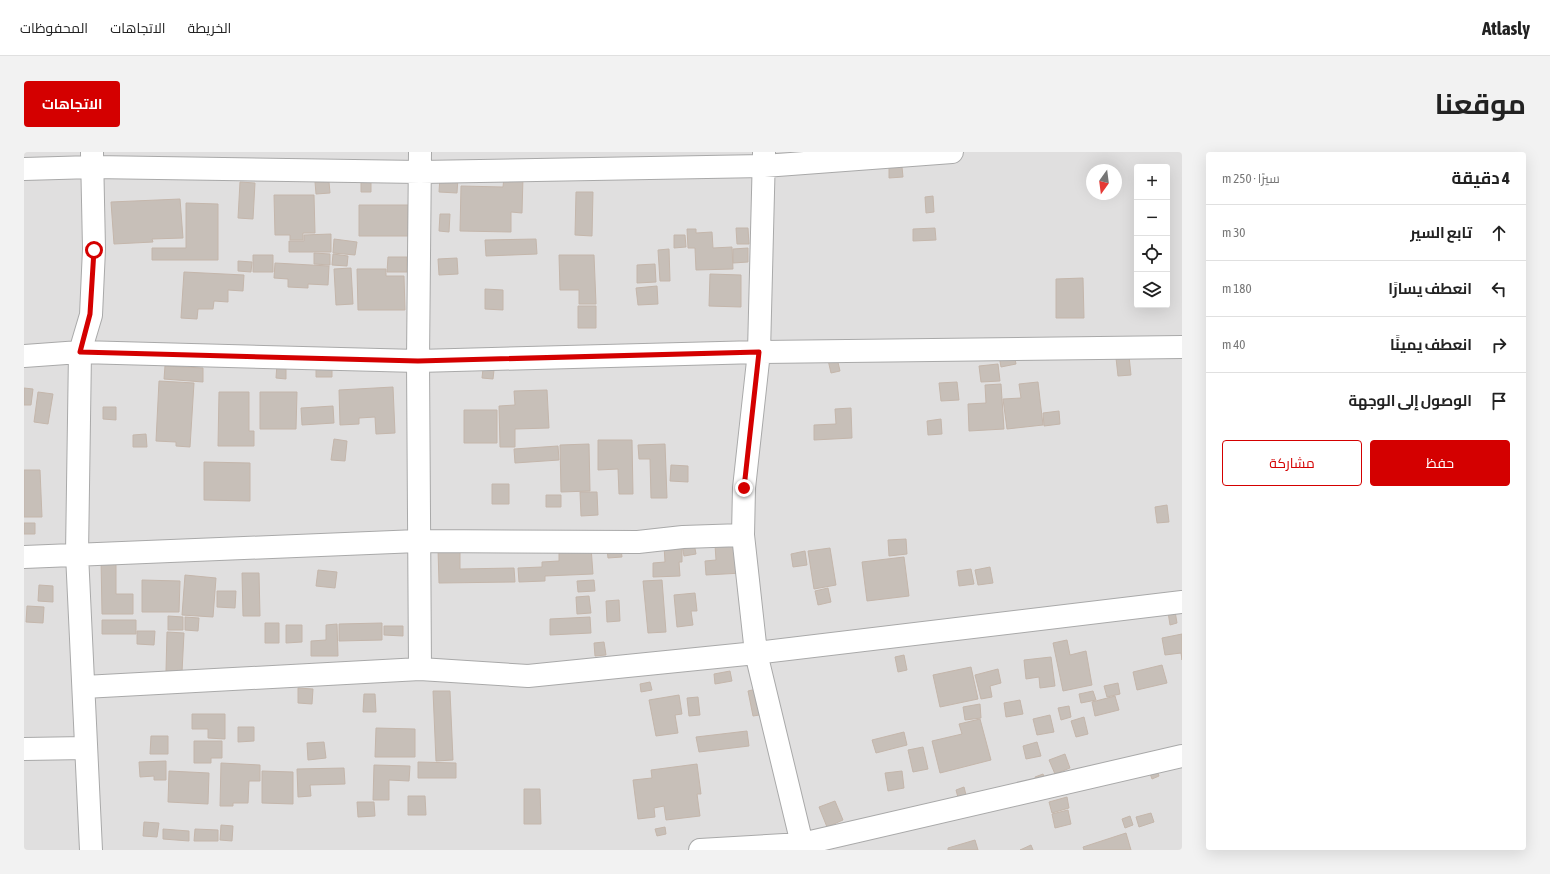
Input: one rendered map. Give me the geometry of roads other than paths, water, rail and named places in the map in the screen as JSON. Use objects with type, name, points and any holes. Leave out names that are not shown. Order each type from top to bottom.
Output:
[{"type":"street","points":[[24,169],[93,159],[420,162],[764,159],[952,152]]},
{"type":"street","points":[[91,850],[77,554],[80,352],[90,314],[94,250],[93,159]]},
{"type":"street","points":[[764,159],[759,352],[744,488],[743,535],[756,653],[802,844]]},
{"type":"street","points":[[420,162],[418,361],[420,669]]},
{"type":"street","points":[[24,356],[80,352],[418,361],[759,352],[1182,347]]},
{"type":"street","points":[[24,556],[418,541],[638,542],[683,537],[743,535]]},
{"type":"street","points":[[84,687],[420,669],[528,676],[756,653],[1182,602]]},
{"type":"street","points":[[24,749],[86,748]]},
{"type":"street","points":[[700,850],[802,844],[1182,756]]}]
